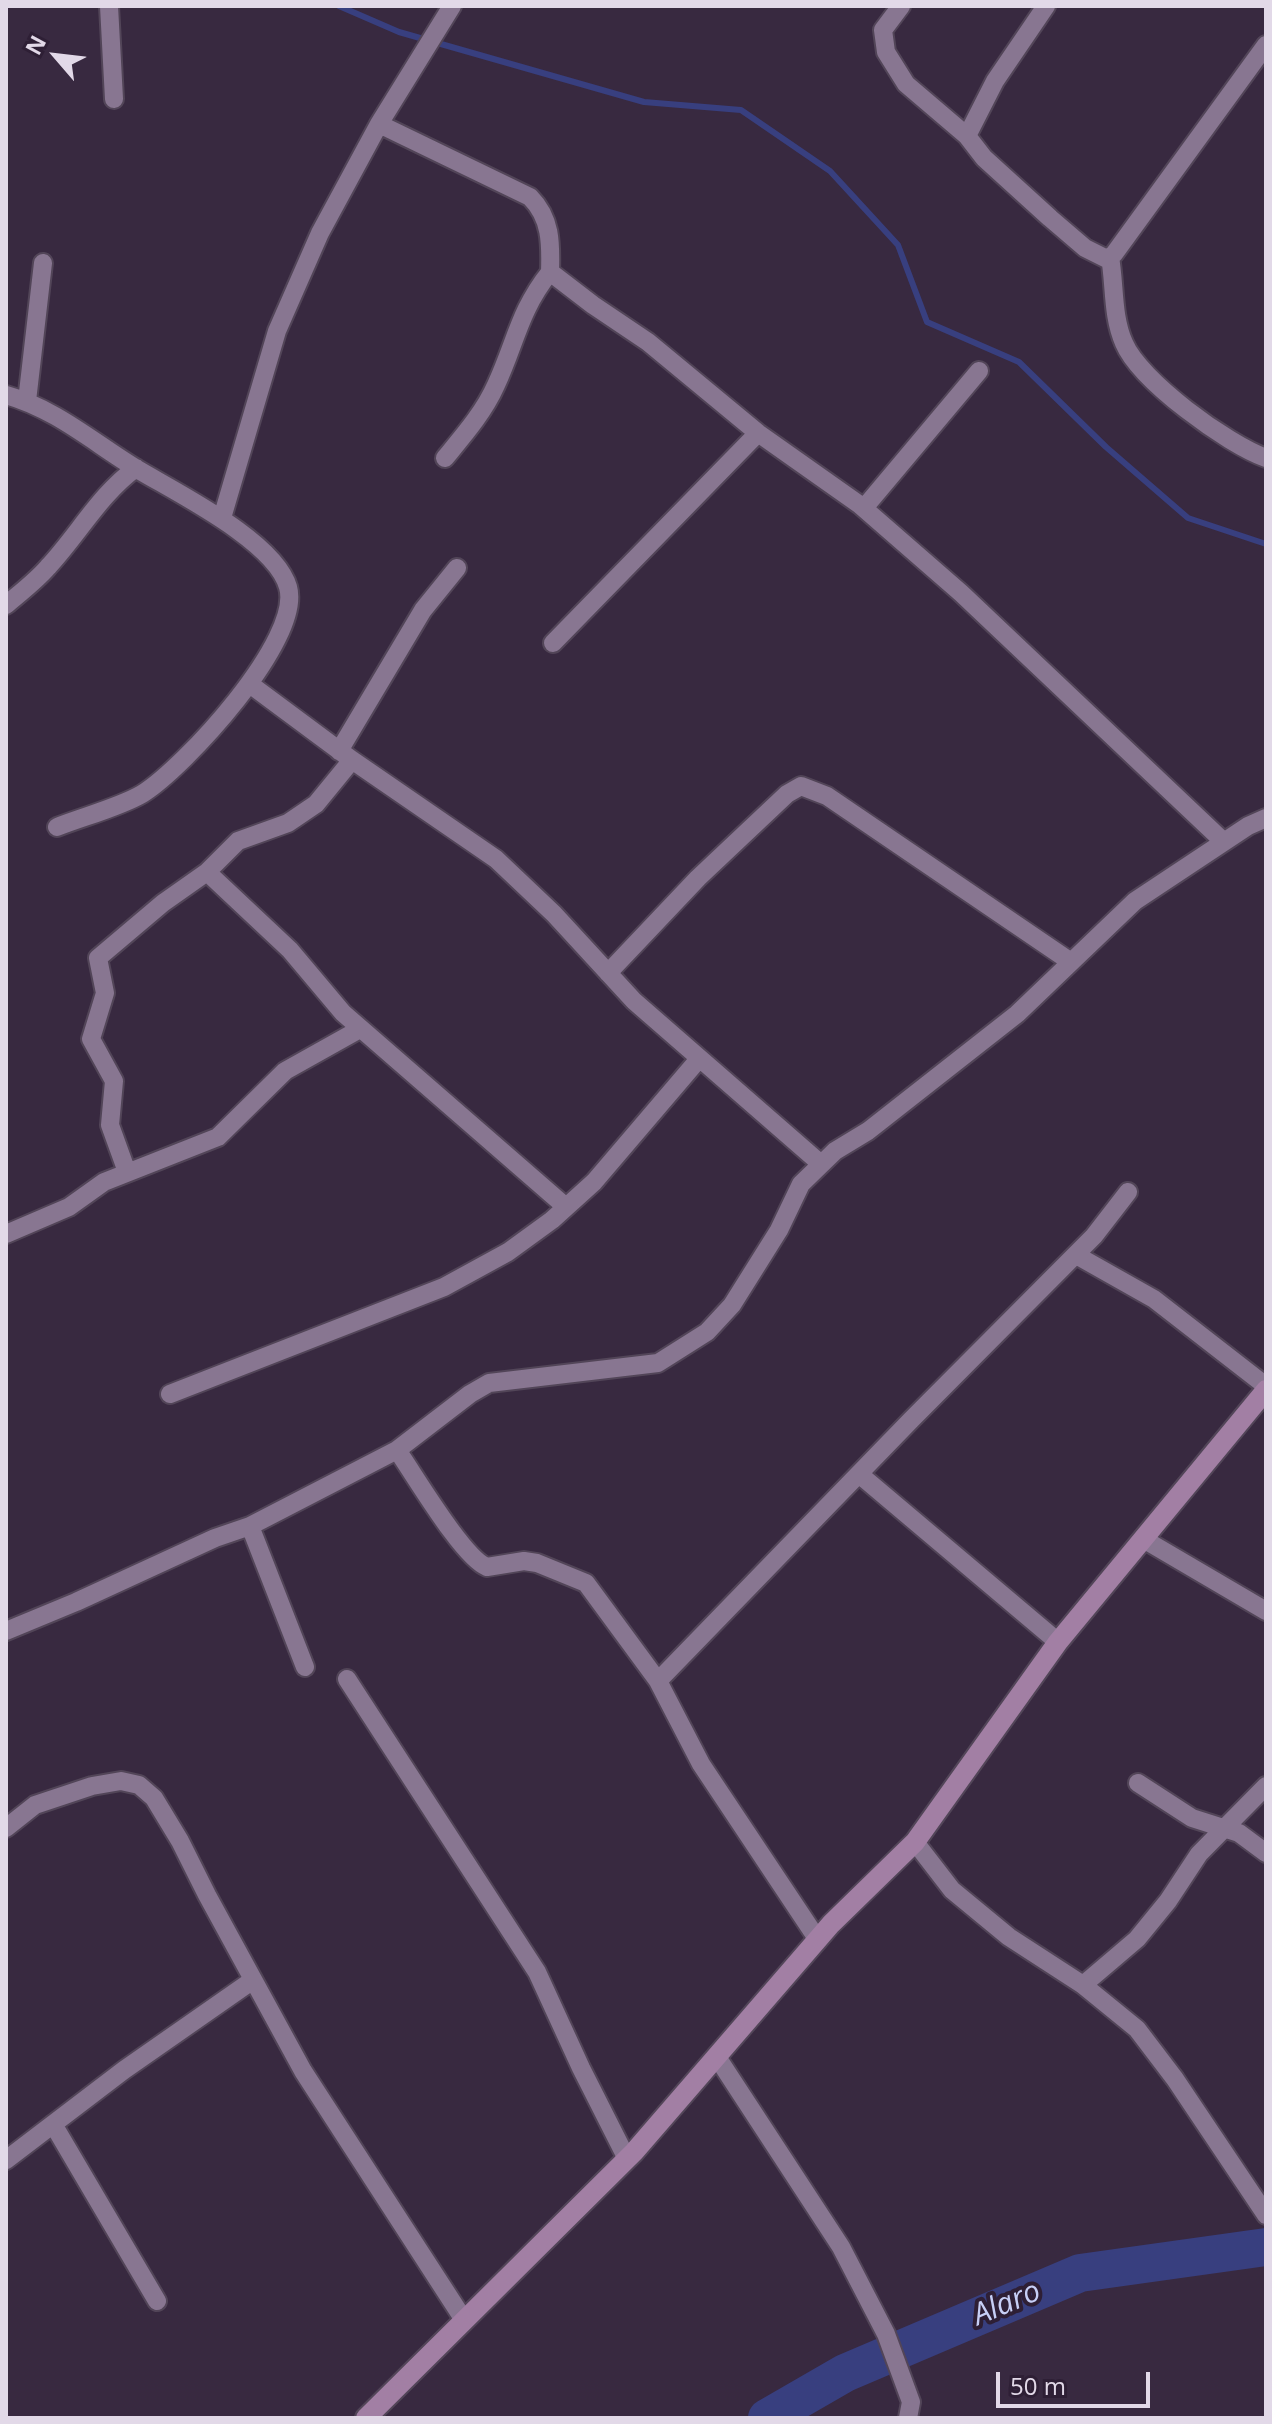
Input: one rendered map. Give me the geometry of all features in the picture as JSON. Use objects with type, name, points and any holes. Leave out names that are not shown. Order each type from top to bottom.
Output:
[{"type":"street","points":[[109,6],[114,99]]},
{"type":"street","points":[[222,518],[277,331],[320,233],[379,124],[452,6]]},
{"type":"street","points":[[901,6],[883,30],[886,52],[906,84],[967,136],[984,158],[1050,218],[1085,248],[1107,259],[1266,45]]},
{"type":"street","points":[[967,136],[995,81],[1046,6]]},
{"type":"street","points":[[379,124],[530,197],[542,210],[548,228],[550,272],[533,294],[496,386],[475,421],[445,458]]},
{"type":"street","points":[[1110,257],[1122,339],[1135,362],[1202,423],[1265,456]]},
{"type":"street","points":[[27,401],[43,263]]},
{"type":"street","points":[[550,272],[648,342],[758,433],[864,508],[961,593],[1224,842]]},
{"type":"street","points":[[864,508],[979,371]]},
{"type":"street","points":[[6,395],[50,411],[136,468],[222,518],[265,554],[288,587],[284,624],[251,685],[187,755],[142,794],[57,827]]},
{"type":"street","points":[[553,643],[758,433]]},
{"type":"street","points":[[6,605],[48,568],[122,478],[136,468]]},
{"type":"street","points":[[127,1172],[110,1125],[114,1081],[91,1039],[105,993],[98,958],[163,903],[207,872],[238,841],[288,823],[316,804],[346,756],[423,610],[457,568]]},
{"type":"street","points":[[251,685],[346,756],[496,859],[554,914],[634,1001],[698,1060],[821,1164]]},
{"type":"street","points":[[608,973],[698,878],[787,794],[801,786],[827,796],[1071,962]]},
{"type":"street","points":[[6,1631],[215,1538],[250,1526],[397,1450],[489,1383],[658,1363],[678,1353],[707,1332],[732,1305],[779,1230],[801,1184],[835,1151],[868,1131],[1017,1014],[1135,901],[1266,818]]},
{"type":"street","points":[[207,872],[290,950],[360,1029],[566,1207]]},
{"type":"street","points":[[6,1234],[69,1207],[104,1182],[218,1137],[285,1071],[360,1029]]},
{"type":"street","points":[[170,1394],[444,1287],[508,1252],[594,1182],[698,1060]]},
{"type":"street","points":[[658,1681],[1076,1255],[1128,1192]]},
{"type":"street","points":[[366,2418],[627,2159],[818,1940],[915,1842],[1058,1642],[1145,1540],[1266,1388],[1154,1299],[1076,1255]]},
{"type":"street","points":[[397,1450],[461,1543],[481,1565],[537,1563],[586,1583],[658,1681],[701,1764],[818,1940]]},
{"type":"street","points":[[859,1474],[1058,1642]]},
{"type":"street","points":[[250,1526],[305,1667]]},
{"type":"street","points":[[1145,1540],[1266,1611]]},
{"type":"street","points":[[347,1679],[537,1972],[627,2159]]},
{"type":"street","points":[[6,1828],[35,1805],[92,1786],[121,1781],[139,1785],[154,1798],[303,2071],[464,2320]]},
{"type":"street","points":[[1138,1783],[1192,1818],[1239,1833],[1266,1853]]},
{"type":"street","points":[[1083,1985],[1137,1939],[1168,1901],[1199,1854],[1266,1786]]},
{"type":"street","points":[[915,1842],[952,1890],[1009,1937],[1083,1985],[1137,2029],[1175,2079],[1266,2215]]},
{"type":"street","points":[[6,2160],[124,2070],[253,1980]]},
{"type":"street","points":[[717,2057],[841,2247],[886,2334],[909,2410]]},
{"type":"street","points":[[53,2124],[157,2301]]},
{"type":"waterway","points":[[339,6],[399,32],[644,102],[741,110],[830,171],[898,245],[927,322],[1019,362],[1106,447],[1188,518],[1266,544]]},
{"type":"waterway","name":"Alaro","points":[[767,2418],[845,2373],[1080,2273],[1266,2247]]}]
